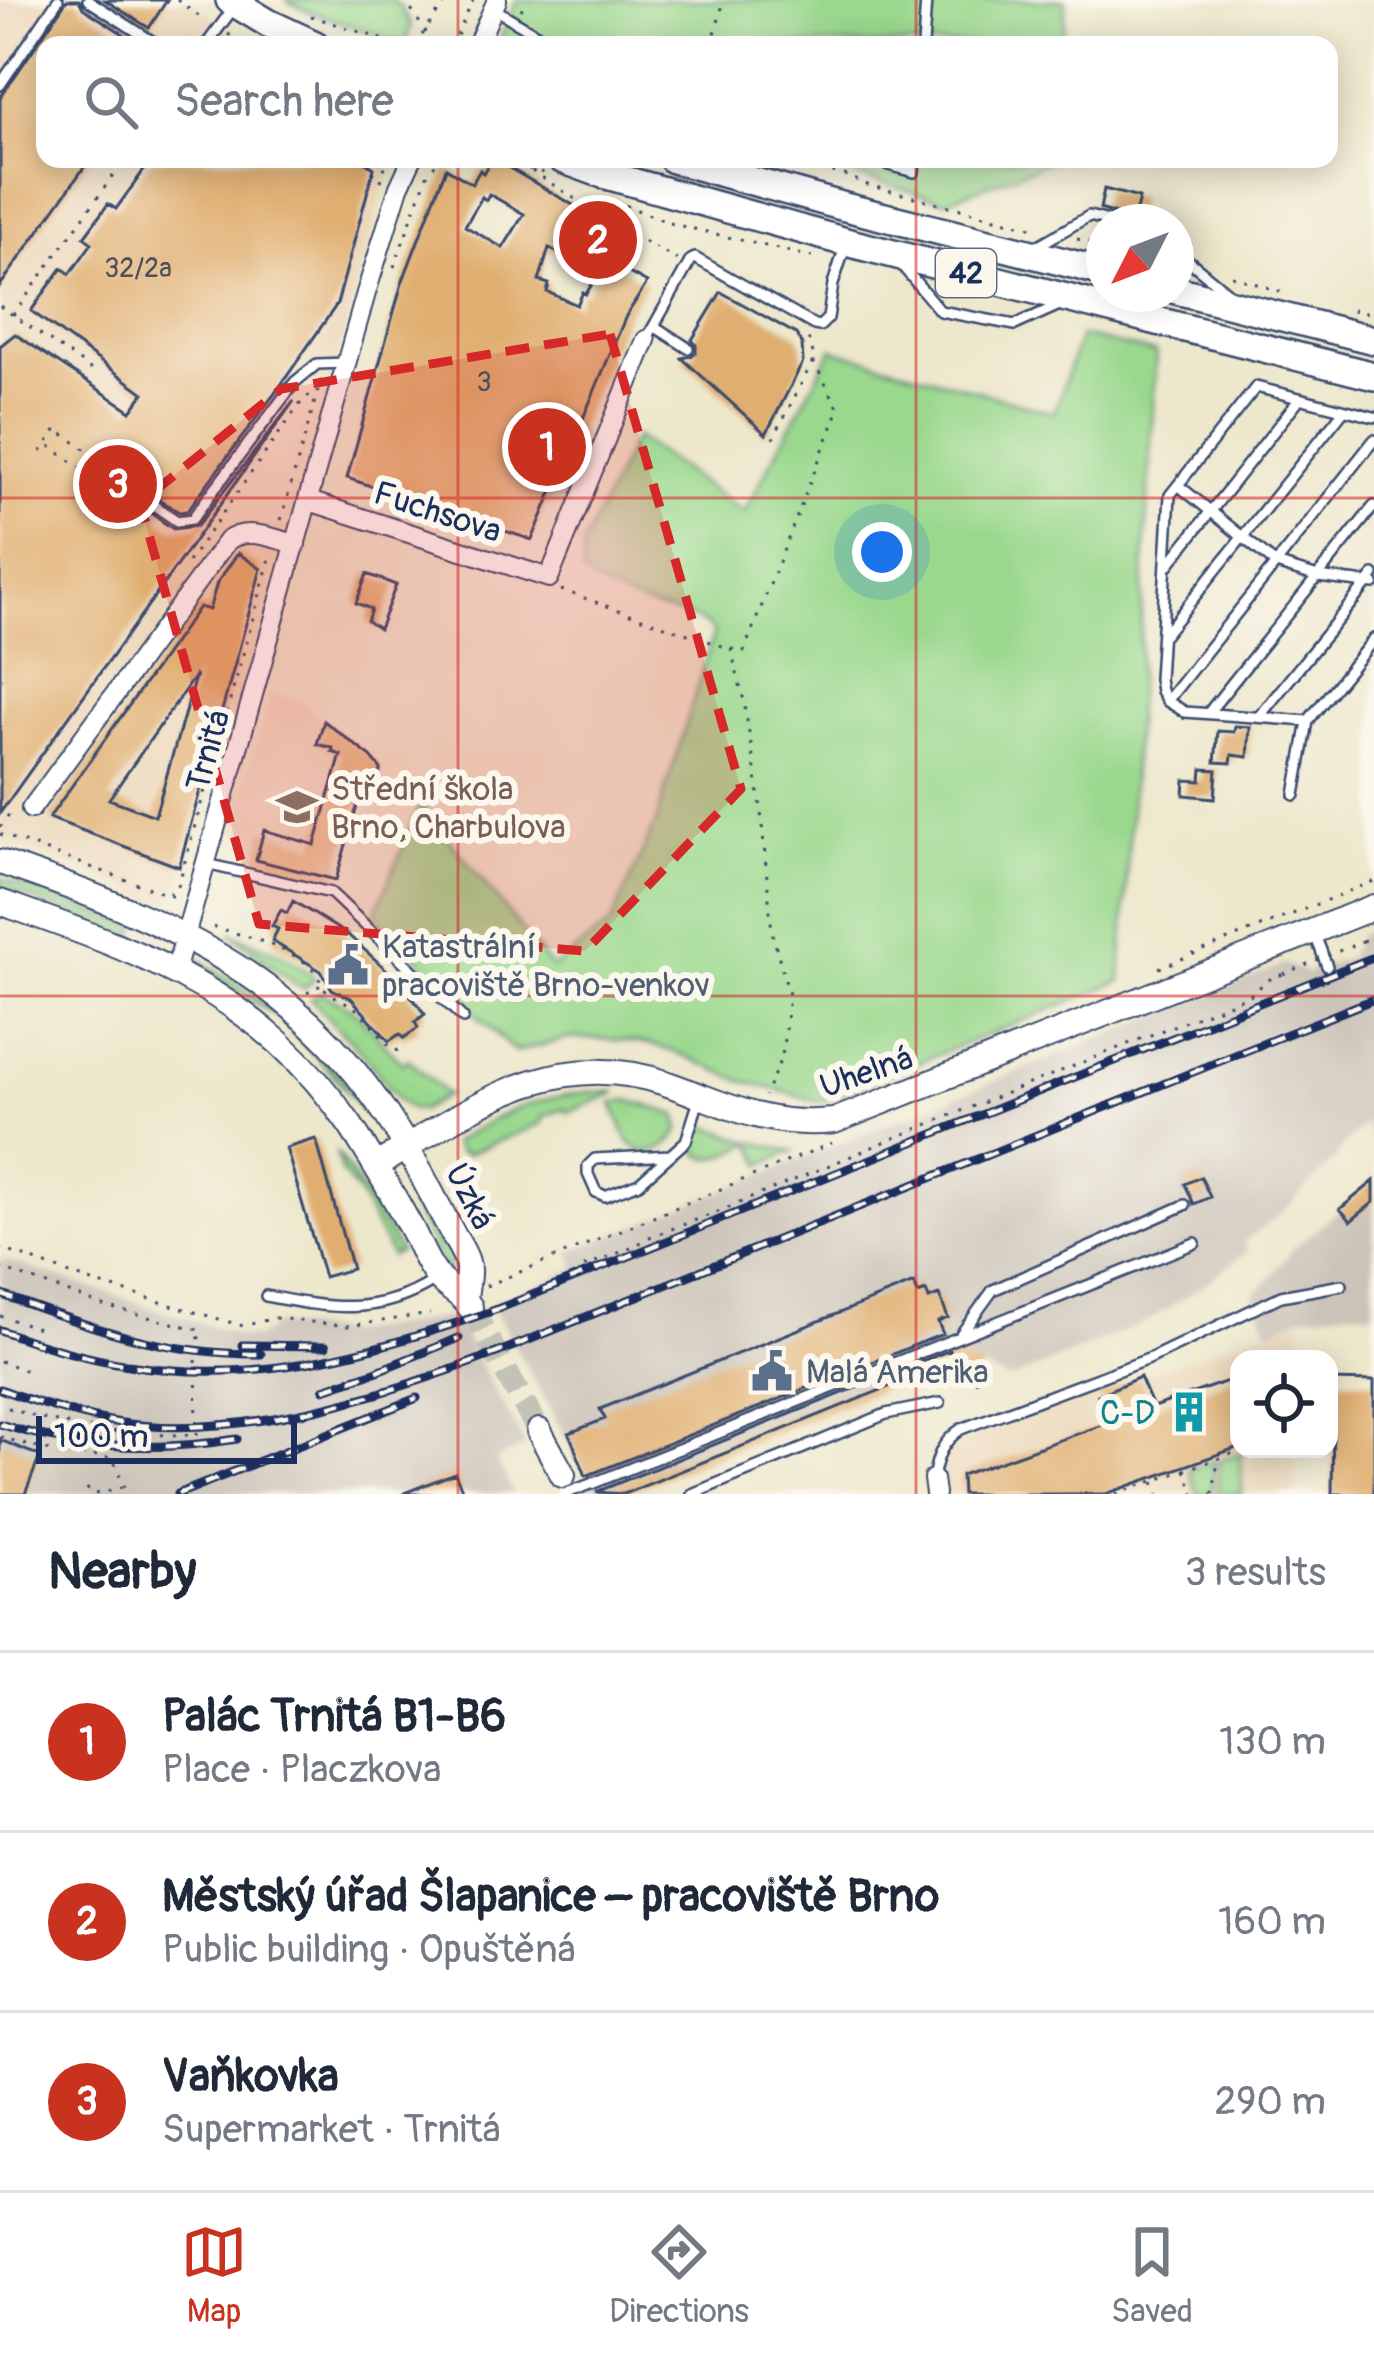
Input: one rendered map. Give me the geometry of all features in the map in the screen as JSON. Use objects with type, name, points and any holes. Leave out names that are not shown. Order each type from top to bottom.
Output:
[{"type":"main road","points":[[233,2],[278,28],[313,31]]},
{"type":"main road","name":"42","points":[[587,168],[846,242],[1374,376]]},
{"type":"main road","name":"42","points":[[707,168],[1086,268]]},
{"type":"main road","points":[[1194,295],[1374,340]]},
{"type":"main road","name":"Úzká","points":[[0,862],[185,935],[260,982],[309,1022],[371,1091],[408,1147],[468,1264],[468,1304],[438,1279],[347,1120],[286,1047],[238,1007],[175,972],[0,902]]},
{"type":"main road","name":"Uhelná","points":[[375,1166],[489,1098],[559,1076],[624,1074],[663,1082],[763,1118],[834,1121],[1374,907]]},
{"type":"main road","points":[[538,1431],[564,1485]]},
{"type":"street","points":[[481,36],[495,4]]},
{"type":"street","name":"Trnitá","points":[[175,972],[347,363],[408,168]]},
{"type":"street","points":[[554,584],[650,333]]},
{"type":"street","name":"Fuchsova","points":[[309,501],[554,584]]},
{"type":"street","points":[[32,809],[227,541],[235,535],[252,534],[296,544]]},
{"type":"lane","points":[[0,85],[58,0]]},
{"type":"lane","points":[[88,0],[144,36]]},
{"type":"lane","points":[[924,36],[926,0]]},
{"type":"lane","points":[[212,36],[233,2]]},
{"type":"lane","points":[[495,4],[542,36]]},
{"type":"lane","points":[[1026,253],[1086,217]]},
{"type":"lane","points":[[688,348],[650,333],[691,260],[699,259],[820,326],[830,312],[846,242]]},
{"type":"lane","points":[[892,254],[940,311],[1016,325],[1072,299]]},
{"type":"lane","points":[[1194,265],[1246,308]]},
{"type":"lane","points":[[152,504],[177,521],[192,518],[295,382],[317,364],[347,363]]},
{"type":"lane","points":[[1308,721],[1184,712],[1167,701],[1159,679],[1170,495],[1256,387],[1374,417]]},
{"type":"lane","points":[[1166,568],[1300,398]]},
{"type":"lane","points":[[1161,638],[1344,410]]},
{"type":"lane","points":[[1167,701],[1374,440]]},
{"type":"lane","points":[[1178,485],[1276,564],[1318,577],[1372,581]]},
{"type":"lane","points":[[1209,712],[1374,506]]},
{"type":"lane","points":[[1259,716],[1372,581]]},
{"type":"lane","points":[[1295,795],[1308,721],[1374,639]]},
{"type":"lane","points":[[206,864],[331,892],[463,1018]]},
{"type":"lane","points":[[1313,930],[1327,966]]},
{"type":"lane","points":[[670,1155],[595,1160],[587,1170],[596,1192],[605,1196],[639,1184],[686,1142],[700,1097]]},
{"type":"lane","points":[[958,1338],[993,1290],[1185,1205]]},
{"type":"lane","points":[[564,1485],[591,1484],[1195,1244]]},
{"type":"lane","points":[[266,1296],[346,1308],[398,1300],[438,1279]]},
{"type":"lane","points":[[934,1486],[937,1457],[948,1438],[962,1429],[1150,1358],[1281,1296],[1342,1285]]},
{"type":"lane","points":[[692,1494],[886,1414],[940,1403]]},
{"type":"path","points":[[427,0],[432,5],[436,0]]},
{"type":"path","points":[[421,36],[447,0]]},
{"type":"path","points":[[457,36],[473,0]]},
{"type":"path","points":[[714,36],[724,0]]},
{"type":"path","points":[[408,2],[429,36]]},
{"type":"path","points":[[313,31],[344,36]]},
{"type":"path","points":[[13,315],[118,168]]},
{"type":"path","points":[[391,276],[432,168]]},
{"type":"path","points":[[528,168],[687,266]]},
{"type":"path","points":[[819,168],[1086,242]]},
{"type":"path","points":[[0,306],[93,371]]},
{"type":"path","points":[[773,439],[813,361],[806,334]]},
{"type":"path","points":[[554,584],[744,651],[839,410],[813,361]]},
{"type":"path","points":[[40,452],[57,429],[111,468]]},
{"type":"path","points":[[46,443],[102,483]]},
{"type":"path","points":[[731,650],[760,801],[772,932],[789,995],[782,1056],[764,1100]]},
{"type":"path","points":[[0,834],[180,899]]},
{"type":"path","points":[[231,942],[211,925],[243,933],[296,958],[317,974],[328,992],[348,1001],[387,1044],[399,1050]]},
{"type":"path","points":[[584,1267],[1250,995],[1268,980],[1374,937]]},
{"type":"path","points":[[302,996],[324,984]]},
{"type":"path","points":[[488,1285],[816,1150]]},
{"type":"path","points":[[0,1248],[89,1281],[243,1326],[274,1318],[349,1326],[430,1314]]},
{"type":"path","points":[[0,1268],[109,1307],[200,1330],[196,1435],[72,1427],[0,1405]]},
{"type":"path","points":[[0,1316],[45,1330]]},
{"type":"path","points":[[0,1361],[30,1372]]},
{"type":"path","points":[[0,1437],[46,1450],[113,1458],[127,1494]]},
{"type":"path","points":[[1116,1494],[1230,1454]]},
{"type":"path","points":[[1213,1494],[1218,1458]]},
{"type":"path","points":[[1184,1468],[1194,1494]]},
{"type":"path","points":[[1151,1494],[1158,1492],[1154,1480]]},
{"type":"path","points":[[90,1493],[124,1486]]},
{"type":"highlighted area","points":[[610,334],[741,789],[585,951],[259,924],[140,503],[281,389]]},
{"type":"shaded area","points":[[0,0],[187,0],[241,36],[36,36],[36,168],[389,168],[243,695],[224,739],[179,894],[151,904],[125,886],[0,838]]},
{"type":"shaded area","name":"Střední škola Brno, Charbulova","points":[[270,693],[302,701],[381,769],[378,782],[365,779],[336,880],[256,860],[261,840],[231,832]]},
{"type":"shaded area","points":[[1374,929],[1374,1147],[1366,1122],[1282,1213],[1243,1242],[1248,1251],[1204,1285],[1146,1322],[1009,1380],[952,1354],[597,1494],[491,1303],[576,1269],[571,1252],[1285,964],[1307,973],[1349,957],[1359,935]]},
{"type":"shaded area","points":[[1374,1147],[1374,1313],[1354,1309],[1302,1315],[1269,1331],[1253,1294],[1294,1247],[1372,1183]]},
{"type":"shaded area","points":[[0,1258],[242,1337],[258,1338],[274,1325],[346,1333],[453,1315],[526,1446],[496,1459],[513,1494],[25,1494],[35,1469],[0,1456]]},
{"type":"shaded area","points":[[1302,1318],[1300,1350],[1230,1350],[1230,1458],[1297,1458],[1296,1494],[937,1494],[931,1452]]},
{"type":"green space","points":[[285,0],[391,0],[411,26],[408,36],[381,36]]},
{"type":"green space","points":[[517,0],[1066,0],[1064,36],[502,36]]},
{"type":"green space","points":[[830,168],[1032,168],[945,201]]},
{"type":"green space","points":[[1080,336],[1156,353],[1121,981],[820,1102],[740,1080],[650,1044],[571,1038],[515,1052],[374,916],[421,804],[552,968],[611,924],[656,822],[714,632],[693,618],[615,594],[583,573],[583,545],[635,437],[744,513],[832,349],[1054,413]]},
{"type":"green space","points":[[0,878],[137,928],[134,937],[0,887]]},
{"type":"green space","points":[[230,933],[281,954],[313,975],[313,981],[304,988],[298,986]]},
{"type":"green space","points":[[197,959],[290,1025],[369,1109],[364,1113],[278,1017],[203,970]]},
{"type":"green space","points":[[321,992],[354,1010],[403,1064],[408,1059],[447,1095],[421,1110],[399,1101],[311,999]]},
{"type":"green space","points":[[587,1092],[617,1092],[569,1112],[562,1109],[543,1117],[541,1124],[467,1154],[453,1143],[517,1108]]},
{"type":"green space","points":[[628,1100],[677,1115],[680,1129],[676,1136],[658,1150],[637,1148],[613,1103]]},
{"type":"green space","points":[[705,1126],[793,1151],[762,1165],[752,1143],[721,1157],[704,1157],[696,1145]]},
{"type":"green space","points":[[336,1152],[399,1251],[391,1256],[359,1194],[342,1173]]},
{"type":"green space","points":[[424,1196],[452,1256],[450,1270],[410,1203]]},
{"type":"green space","points":[[1241,1458],[1242,1494],[1217,1494],[1221,1459]]},
{"type":"green space","points":[[1215,1461],[1211,1494],[1198,1494],[1189,1470]]},
{"type":"building","points":[[67,0],[79,0],[83,8],[127,36],[42,36]]},
{"type":"building","points":[[105,0],[167,0],[149,28]]},
{"type":"building","points":[[36,45],[36,168],[84,168],[0,286],[0,98]]},
{"type":"building","points":[[146,168],[374,168],[337,304],[187,511],[179,512],[152,495],[144,500],[145,509],[173,529],[197,526],[294,401],[0,813],[0,346],[15,334],[131,411],[144,393],[31,311],[62,268],[70,274],[92,243],[84,237],[108,204],[116,209]]},
{"type":"building","points":[[446,168],[472,184],[480,170],[483,173],[486,168],[509,168],[621,233],[630,252],[620,268],[647,283],[626,316],[532,540],[347,478],[402,283]],"holes":[[[489,194],[524,214],[503,248],[465,226],[482,197],[486,200]],[[569,240],[601,259],[598,265],[602,267],[577,305],[547,292],[549,284],[539,281],[549,248],[560,254]]]},
{"type":"building","points":[[1104,189],[1139,198],[1138,204],[1101,204]]},
{"type":"building","points":[[721,292],[796,334],[802,344],[803,362],[766,434],[682,358],[696,352],[692,340]]},
{"type":"building","points":[[238,553],[261,569],[179,867],[49,818],[199,607],[209,610],[217,583]],"holes":[[[196,674],[155,816],[109,799]]]},
{"type":"building","points":[[367,574],[396,585],[379,629],[367,621],[371,609],[356,603]]},
{"type":"building","points":[[324,721],[381,769],[378,782],[365,778],[336,880],[256,860],[264,830],[315,845],[341,755],[317,744]]},
{"type":"building","points":[[1235,726],[1250,727],[1248,757],[1232,755],[1231,763],[1215,762],[1218,731],[1234,732]]},
{"type":"building","points":[[1202,769],[1217,770],[1215,798],[1184,795],[1185,780],[1201,781]]},
{"type":"building","name":"Katastrální pracoviště Brno-venkov","points":[[293,901],[348,935],[399,981],[425,1014],[415,1022],[418,1028],[389,1041],[351,998],[332,989],[321,971],[272,941],[278,929],[272,926]]},
{"type":"building","points":[[316,1139],[352,1269],[324,1277],[286,1148]]},
{"type":"building","points":[[1201,1177],[1210,1197],[1194,1204],[1185,1184]]},
{"type":"building","points":[[1374,1181],[1374,1202],[1351,1221],[1340,1209]]},
{"type":"building","name":"Malá Amerika","points":[[914,1283],[918,1294],[926,1291],[929,1299],[939,1295],[948,1318],[938,1322],[943,1334],[586,1476],[569,1433],[605,1419],[600,1409]]},
{"type":"building","points":[[950,1350],[982,1367],[976,1381],[940,1366],[624,1494],[596,1492]]},
{"type":"building","name":"C-D","points":[[1140,1377],[1153,1407],[1230,1380],[1230,1450],[1106,1494],[962,1494],[961,1475],[1111,1422],[1098,1395]]},
{"type":"building","points":[[1338,1380],[1374,1381],[1374,1494],[1332,1494],[1332,1458],[1338,1458]]},
{"type":"building","points":[[0,1440],[40,1456],[25,1494],[0,1494]]},
{"type":"building","points":[[455,1473],[464,1494],[404,1494],[404,1493]]},
{"type":"tunnel","points":[[471,1309],[539,1431]]},
{"type":"railway","points":[[0,1330],[67,1352],[190,1371],[249,1370],[367,1350],[495,1310],[1374,957]]},
{"type":"railway","points":[[0,1389],[85,1416],[162,1427],[261,1420],[360,1399],[499,1352],[1374,999]]},
{"type":"railway","points":[[0,1294],[96,1328],[159,1344],[261,1354]]},
{"type":"railway","points":[[324,1389],[459,1338]]},
{"type":"railway","points":[[242,1345],[326,1346]]},
{"type":"railway","points":[[178,1494],[417,1398]]},
{"type":"railway","points":[[0,1424],[58,1439],[117,1446],[237,1439]]},
{"type":"place","name":"Městský úřad Šlapanice – pracoviště Brno","points":[[598,240]]},
{"type":"place","name":"Palác Trnitá B1-B6","points":[[547,447]]},
{"type":"place","name":"Vaňkovka","points":[[118,484]]},
{"type":"place","name":"Střední škola Brno, Charbulova","points":[[297,807]]},
{"type":"place","name":"Katastrální pracoviště Brno-venkov","points":[[348,965]]},
{"type":"place","name":"Malá Amerika","points":[[772,1371]]},
{"type":"place","name":"C-D","points":[[1189,1412]]}]
